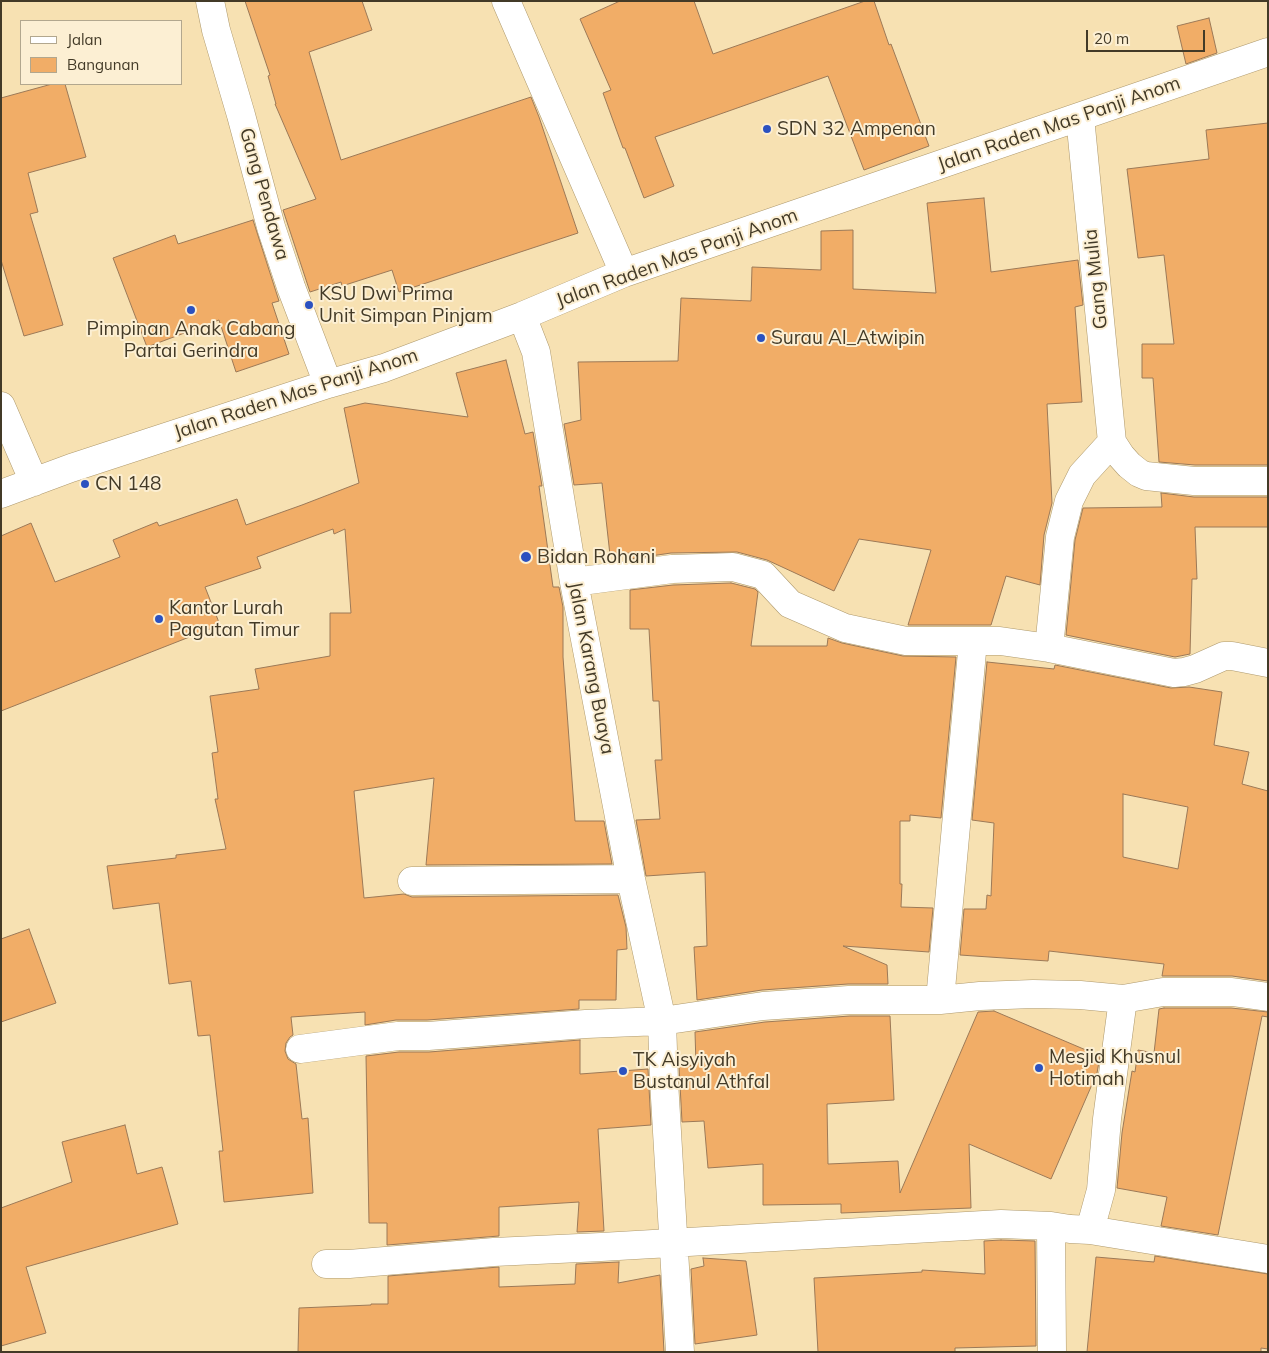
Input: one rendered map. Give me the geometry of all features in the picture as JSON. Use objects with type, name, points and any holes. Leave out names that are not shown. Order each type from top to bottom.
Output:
[{"type":"street","name":"Gang Pendawa","points":[[210,1],[216,30],[272,227],[291,287],[328,384]]},
{"type":"street","points":[[506,1],[624,273]]},
{"type":"street","name":"Jalan Raden Mas Panji Anom","points":[[1,494],[71,468],[328,384],[384,368],[522,316],[624,273],[1268,52]]},
{"type":"street","name":"Gang Mulia","points":[[1080,117],[1112,442]]},
{"type":"street","name":"Jalan Karang Buaya","points":[[522,316],[536,352],[574,582],[631,879],[662,1021],[680,1352]]},
{"type":"street","points":[[1,406],[34,482]]},
{"type":"street","points":[[1049,648],[1060,537],[1069,501],[1082,475],[1112,442],[1129,464],[1139,473],[1146,476],[1194,481],[1268,481]]},
{"type":"street","points":[[574,582],[672,569],[733,567],[763,575],[790,604],[845,628],[906,641],[1000,641],[1049,648],[1174,673],[1195,670],[1224,656],[1236,656],[1268,663]]},
{"type":"street","points":[[940,1000],[972,641]]},
{"type":"street","points":[[412,881],[631,879]]},
{"type":"street","points":[[300,1049],[382,1038],[586,1024],[662,1021],[763,1006],[849,1000],[940,1000],[1033,994],[1080,995],[1123,999],[1163,992],[1232,992],[1268,997]]},
{"type":"street","points":[[1090,1230],[1101,1190],[1107,1119],[1123,999]]},
{"type":"street","points":[[326,1264],[349,1264],[494,1252],[1001,1224],[1090,1230],[1268,1258]]},
{"type":"street","points":[[1050,1226],[1052,1352]]},
{"type":"building","points":[[245,1],[362,1],[372,30],[309,52],[341,160],[531,97],[578,233],[399,292],[392,270],[342,286],[341,282],[310,292],[283,210],[316,199],[275,104],[268,76],[270,75]]},
{"type":"building","points":[[620,1],[694,1],[713,54],[865,1],[874,1],[889,45],[891,44],[929,146],[864,170],[828,76],[655,137],[674,186],[644,198],[603,93],[611,90],[580,19]]},
{"type":"building","points":[[1209,18],[1217,53],[1186,64],[1177,26]]},
{"type":"building","points":[[48,85],[65,85],[86,157],[28,173],[38,212],[30,214],[63,325],[24,336],[1,260],[1,98]]},
{"type":"building","points":[[1268,123],[1268,465],[1195,465],[1159,462],[1153,378],[1142,378],[1142,344],[1174,344],[1164,255],[1138,258],[1127,169],[1209,159],[1206,130]]},
{"type":"building","points":[[984,198],[991,272],[1078,260],[1083,305],[1075,307],[1082,402],[1047,404],[1052,503],[1044,535],[1040,585],[1006,576],[991,625],[908,625],[931,550],[859,539],[834,591],[767,560],[737,552],[671,553],[630,559],[630,553],[610,555],[602,483],[574,485],[564,424],[581,420],[578,362],[678,361],[681,298],[751,301],[752,267],[821,270],[821,231],[853,230],[853,289],[936,293],[927,203]]},
{"type":"building","points":[[253,220],[279,301],[272,303],[289,354],[236,372],[219,320],[147,347],[113,258],[175,235],[178,244]]},
{"type":"building","points":[[506,360],[525,434],[533,432],[542,486],[539,486],[553,587],[559,587],[563,607],[563,657],[575,821],[604,821],[612,864],[426,865],[434,778],[354,791],[364,898],[404,894],[412,897],[618,895],[626,927],[627,949],[617,950],[616,1000],[579,1000],[579,1009],[427,1020],[396,1020],[365,1025],[365,1012],[291,1017],[293,1035],[286,1043],[285,1051],[288,1059],[296,1064],[302,1119],[308,1118],[313,1193],[224,1202],[219,1151],[223,1151],[210,1035],[198,1036],[191,981],[169,984],[159,903],[113,909],[107,866],[176,858],[176,855],[226,849],[215,799],[218,799],[212,753],[218,752],[210,696],[259,689],[255,669],[330,656],[330,613],[351,613],[345,529],[334,534],[333,529],[257,557],[261,568],[205,587],[220,625],[1,711],[1,536],[31,523],[55,582],[120,557],[113,540],[157,522],[159,526],[237,499],[246,525],[359,483],[344,408],[365,403],[468,417],[456,373]]},
{"type":"building","points":[[1161,493],[1194,497],[1268,497],[1268,527],[1195,527],[1197,579],[1192,579],[1190,654],[1175,657],[1066,635],[1075,540],[1083,508],[1162,507]]},
{"type":"building","points":[[731,583],[755,589],[758,592],[751,646],[827,646],[828,638],[842,643],[903,656],[956,657],[941,818],[910,815],[910,821],[900,821],[901,907],[933,908],[929,952],[843,946],[887,965],[888,984],[848,984],[762,990],[697,1000],[694,947],[707,946],[705,872],[646,876],[636,820],[660,819],[655,760],[662,760],[659,701],[653,701],[649,629],[630,629],[630,590],[673,585]]},
{"type":"building","points":[[987,662],[1054,669],[1055,665],[1171,688],[1189,687],[1222,692],[1214,745],[1249,752],[1242,784],[1268,791],[1268,981],[1232,976],[1162,976],[1164,964],[1049,951],[1048,961],[960,955],[964,909],[986,909],[987,895],[991,896],[994,823],[972,820]],"holes":[[[1123,794],[1188,807],[1178,869],[1123,857]]]},
{"type":"building","points":[[29,929],[56,1003],[1,1022],[1,939]]},
{"type":"building","points":[[1231,1008],[1268,1012],[1268,1017],[1262,1016],[1218,1235],[1161,1226],[1167,1197],[1117,1188],[1122,1133],[1132,1071],[1135,1072],[1138,1050],[1154,1053],[1159,1009]]},
{"type":"building","points":[[994,1011],[1100,1056],[1097,1073],[1051,1179],[969,1144],[971,1208],[841,1213],[841,1204],[763,1205],[763,1164],[708,1168],[704,1121],[682,1122],[679,1066],[696,1065],[695,1032],[765,1022],[850,1016],[890,1016],[894,1100],[827,1104],[828,1164],[898,1161],[900,1193],[978,1012]]},
{"type":"building","points":[[580,1040],[580,1074],[648,1069],[651,1125],[598,1129],[604,1231],[577,1232],[579,1202],[499,1207],[499,1236],[387,1245],[387,1223],[369,1223],[366,1056],[399,1052],[429,1052]]},
{"type":"building","points":[[125,1125],[137,1174],[162,1167],[178,1224],[26,1267],[46,1333],[1,1346],[1,1208],[72,1182],[62,1142]]},
{"type":"building","points":[[984,1241],[1035,1241],[1036,1346],[955,1348],[955,1352],[818,1352],[814,1278],[922,1272],[922,1270],[985,1274]]},
{"type":"building","points":[[1155,1256],[1268,1274],[1268,1349],[1261,1348],[1261,1352],[1087,1352],[1096,1257],[1154,1262]]},
{"type":"building","points":[[703,1258],[746,1261],[757,1335],[695,1344],[691,1269],[704,1266]]},
{"type":"building","points":[[619,1262],[618,1283],[660,1275],[664,1352],[298,1352],[299,1308],[388,1304],[388,1276],[499,1267],[499,1287],[575,1284],[576,1264]]},
{"type":"place","name":"SDN 32 Ampenan","points":[[767,129]]},
{"type":"place","name":"KSU Dwi Prima Unit Simpan Pinjam","points":[[309,305]]},
{"type":"place","name":"Pimpinan Anak Cabang Partai Gerindra","points":[[191,310]]},
{"type":"place","name":"Surau Al_Atwipin","points":[[761,338]]},
{"type":"place","name":"CN 148","points":[[85,484]]},
{"type":"place","name":"Bidan Rohani","points":[[526,557]]},
{"type":"place","name":"Kantor Lurah Pagutan Timur","points":[[159,619]]},
{"type":"place","name":"Mesjid Khusnul Hotimah","points":[[1039,1068]]},
{"type":"place","name":"TK Aisyiyah Bustanul Athfal","points":[[623,1071]]}]
